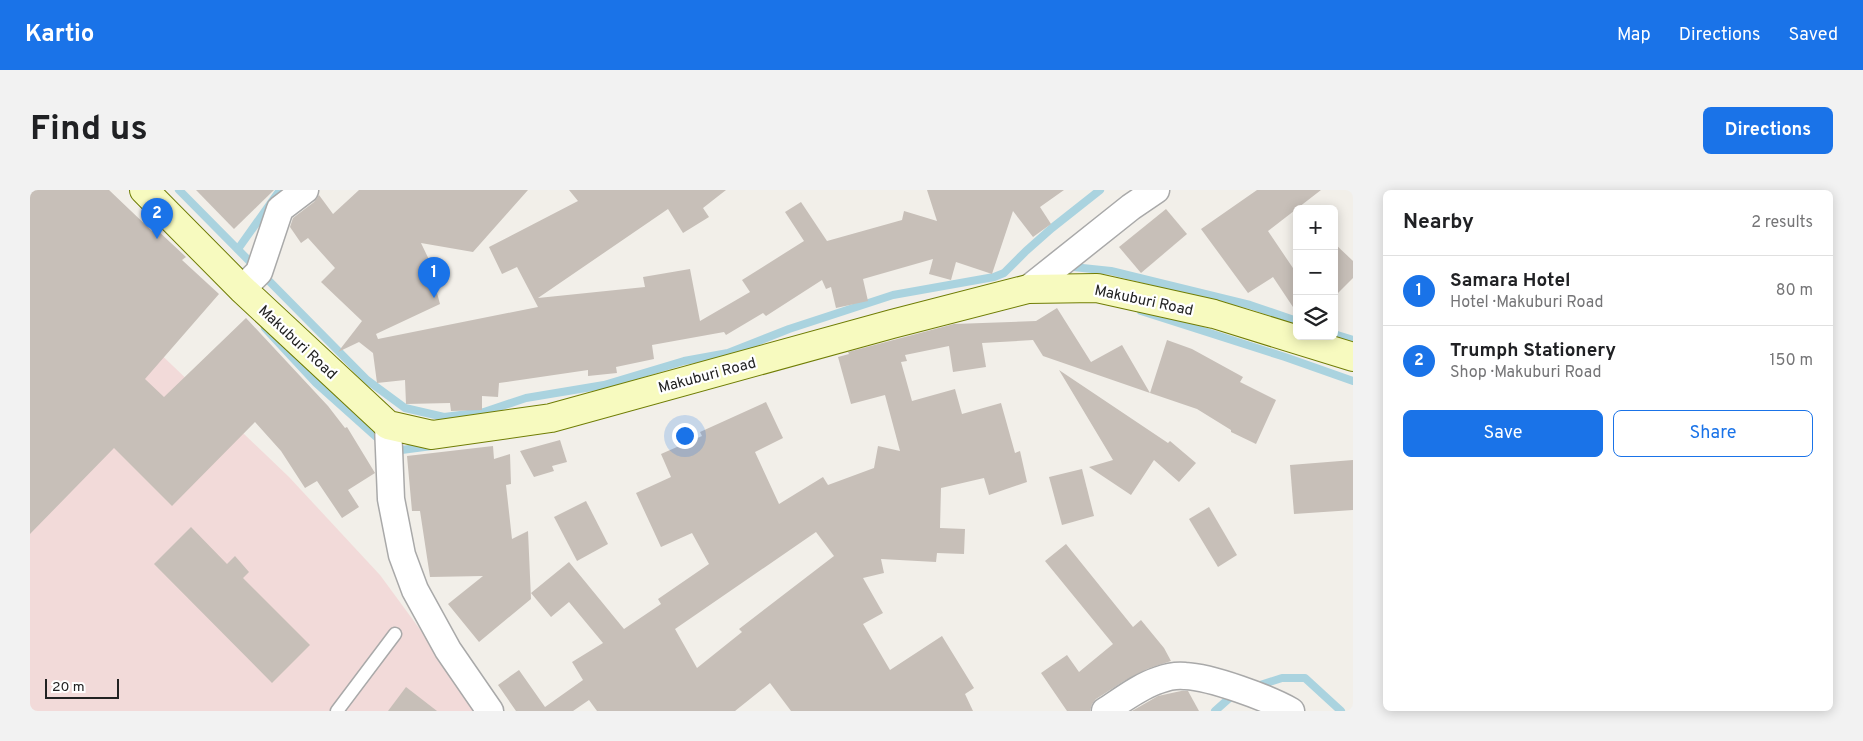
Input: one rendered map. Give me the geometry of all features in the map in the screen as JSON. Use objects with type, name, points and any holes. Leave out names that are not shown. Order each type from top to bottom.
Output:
[{"type":"street","name":"Makuburi Road","points":[[144,190],[242,289],[388,426],[432,435],[551,418],[892,324],[1028,289],[1097,288],[1214,314],[1353,357]]},
{"type":"street","points":[[242,289],[259,272],[280,209],[305,190]]},
{"type":"street","points":[[1028,289],[1156,190]]},
{"type":"street","points":[[388,426],[392,499],[402,555],[415,590],[448,650],[490,711]]},
{"type":"street","points":[[1105,711],[1157,680],[1172,676],[1203,678],[1280,705],[1291,711]]},
{"type":"lane","points":[[337,711],[395,634]]},
{"type":"shaded area","points":[[30,229],[289,477],[380,575],[480,711],[30,711]]},
{"type":"building","points":[[30,190],[109,190],[152,231],[155,228],[186,257],[182,260],[219,294],[145,379],[164,397],[246,318],[328,406],[345,428],[347,427],[375,473],[348,490],[359,507],[342,518],[317,481],[305,488],[281,451],[255,422],[172,506],[114,448],[30,534]]},
{"type":"building","points":[[196,190],[274,190],[234,229]]},
{"type":"building","points":[[359,190],[528,190],[473,252],[421,243],[434,270],[431,271],[440,304],[376,334],[378,339],[538,307],[517,267],[502,274],[489,247],[578,201],[569,190],[726,190],[703,208],[709,217],[683,233],[668,209],[538,298],[645,287],[643,277],[690,269],[700,321],[750,292],[742,280],[804,241],[785,212],[801,202],[827,241],[902,220],[904,211],[937,221],[927,190],[1064,190],[1040,207],[1051,224],[1033,237],[1013,211],[992,274],[956,262],[951,280],[929,274],[933,259],[863,279],[868,301],[836,308],[831,287],[826,289],[822,280],[766,316],[763,313],[726,335],[724,332],[652,345],[654,359],[616,367],[617,373],[588,376],[588,370],[499,383],[498,397],[482,396],[482,410],[451,411],[450,403],[406,404],[405,380],[377,383],[373,353],[359,342],[338,352],[362,321],[321,282],[335,268],[308,238],[301,243],[290,227],[293,218],[314,202],[319,195],[333,214]]},
{"type":"building","points":[[1257,190],[1321,190],[1302,205],[1293,205],[1293,212],[1268,231],[1293,268],[1293,307],[1273,277],[1248,293],[1201,229]]},
{"type":"building","points":[[1166,209],[1187,234],[1141,273],[1119,247]]},
{"type":"building","points":[[1338,247],[1353,261],[1353,278],[1338,293]]},
{"type":"building","points":[[1057,308],[1091,362],[1122,345],[1150,393],[1043,356],[1033,340],[982,343],[986,367],[953,372],[949,346],[905,355],[907,361],[901,362],[912,401],[955,389],[962,414],[1001,403],[1015,453],[1020,451],[1027,482],[989,495],[984,478],[941,488],[940,528],[965,529],[964,554],[937,553],[936,562],[881,559],[884,573],[863,578],[883,613],[863,624],[890,670],[942,636],[974,688],[965,694],[973,711],[791,711],[770,683],[735,711],[597,711],[589,700],[573,711],[516,711],[498,685],[519,670],[545,707],[583,680],[572,662],[603,643],[569,602],[551,617],[531,593],[569,562],[624,629],[661,604],[658,599],[709,564],[692,533],[661,547],[636,493],[671,477],[661,454],[702,436],[700,432],[766,402],[783,438],[755,452],[779,504],[823,477],[828,485],[874,468],[878,446],[900,451],[885,395],[851,404],[838,357],[849,354],[848,352],[954,324],[1036,321]],"holes":[[[816,532],[834,556],[739,629],[742,632],[697,668],[675,629]]]},
{"type":"building","points":[[1167,340],[1192,349],[1243,377],[1240,382],[1276,400],[1256,444],[1231,432],[1231,430],[1197,409],[1150,393]]},
{"type":"building","points":[[1059,370],[1168,443],[1170,441],[1196,463],[1179,482],[1154,460],[1131,495],[1089,467],[1113,460]]},
{"type":"building","points":[[560,440],[567,462],[552,466],[554,471],[534,477],[520,451]]},
{"type":"building","points":[[493,446],[494,459],[510,454],[511,484],[506,485],[512,539],[528,531],[531,599],[479,642],[448,604],[483,576],[430,577],[420,511],[412,511],[407,456]]},
{"type":"building","points":[[1353,460],[1353,510],[1294,514],[1290,465]]},
{"type":"building","points":[[1082,469],[1094,516],[1062,525],[1049,477]]},
{"type":"building","points":[[586,501],[608,544],[577,561],[554,517]]},
{"type":"building","points":[[1209,507],[1237,555],[1218,567],[1189,519]]},
{"type":"building","points":[[191,527],[227,564],[235,556],[249,572],[243,578],[310,645],[272,683],[154,564]]},
{"type":"building","points":[[1066,544],[1133,627],[1141,620],[1164,648],[1171,661],[1147,669],[1124,681],[1096,699],[1090,711],[1067,711],[1041,673],[1067,655],[1079,672],[1113,644],[1045,561]]},
{"type":"building","points":[[406,687],[437,711],[388,711]]},
{"type":"building","points":[[1188,691],[1199,711],[1132,711],[1158,696]]},
{"type":"waterway","points":[[179,190],[367,380],[405,408],[444,417],[484,412],[526,398],[604,385],[684,361],[728,353],[789,329],[893,295],[994,277],[1004,273],[1052,228],[1100,190]]},
{"type":"waterway","points":[[238,249],[280,190]]},
{"type":"waterway","points":[[1073,267],[1111,271],[1250,305],[1293,320]]},
{"type":"waterway","points":[[1141,311],[1353,381]]},
{"type":"waterway","points":[[265,328],[316,383],[382,442]]},
{"type":"waterway","points":[[1338,335],[1353,340]]},
{"type":"waterway","points":[[394,451],[432,446]]},
{"type":"waterway","points":[[1254,687],[1282,678],[1305,678],[1341,711]]},
{"type":"waterway","points":[[1215,711],[1234,694]]},
{"type":"place","name":"Trumph Stationery","points":[[157,239]]},
{"type":"place","name":"Samara Hotel","points":[[434,298]]}]
